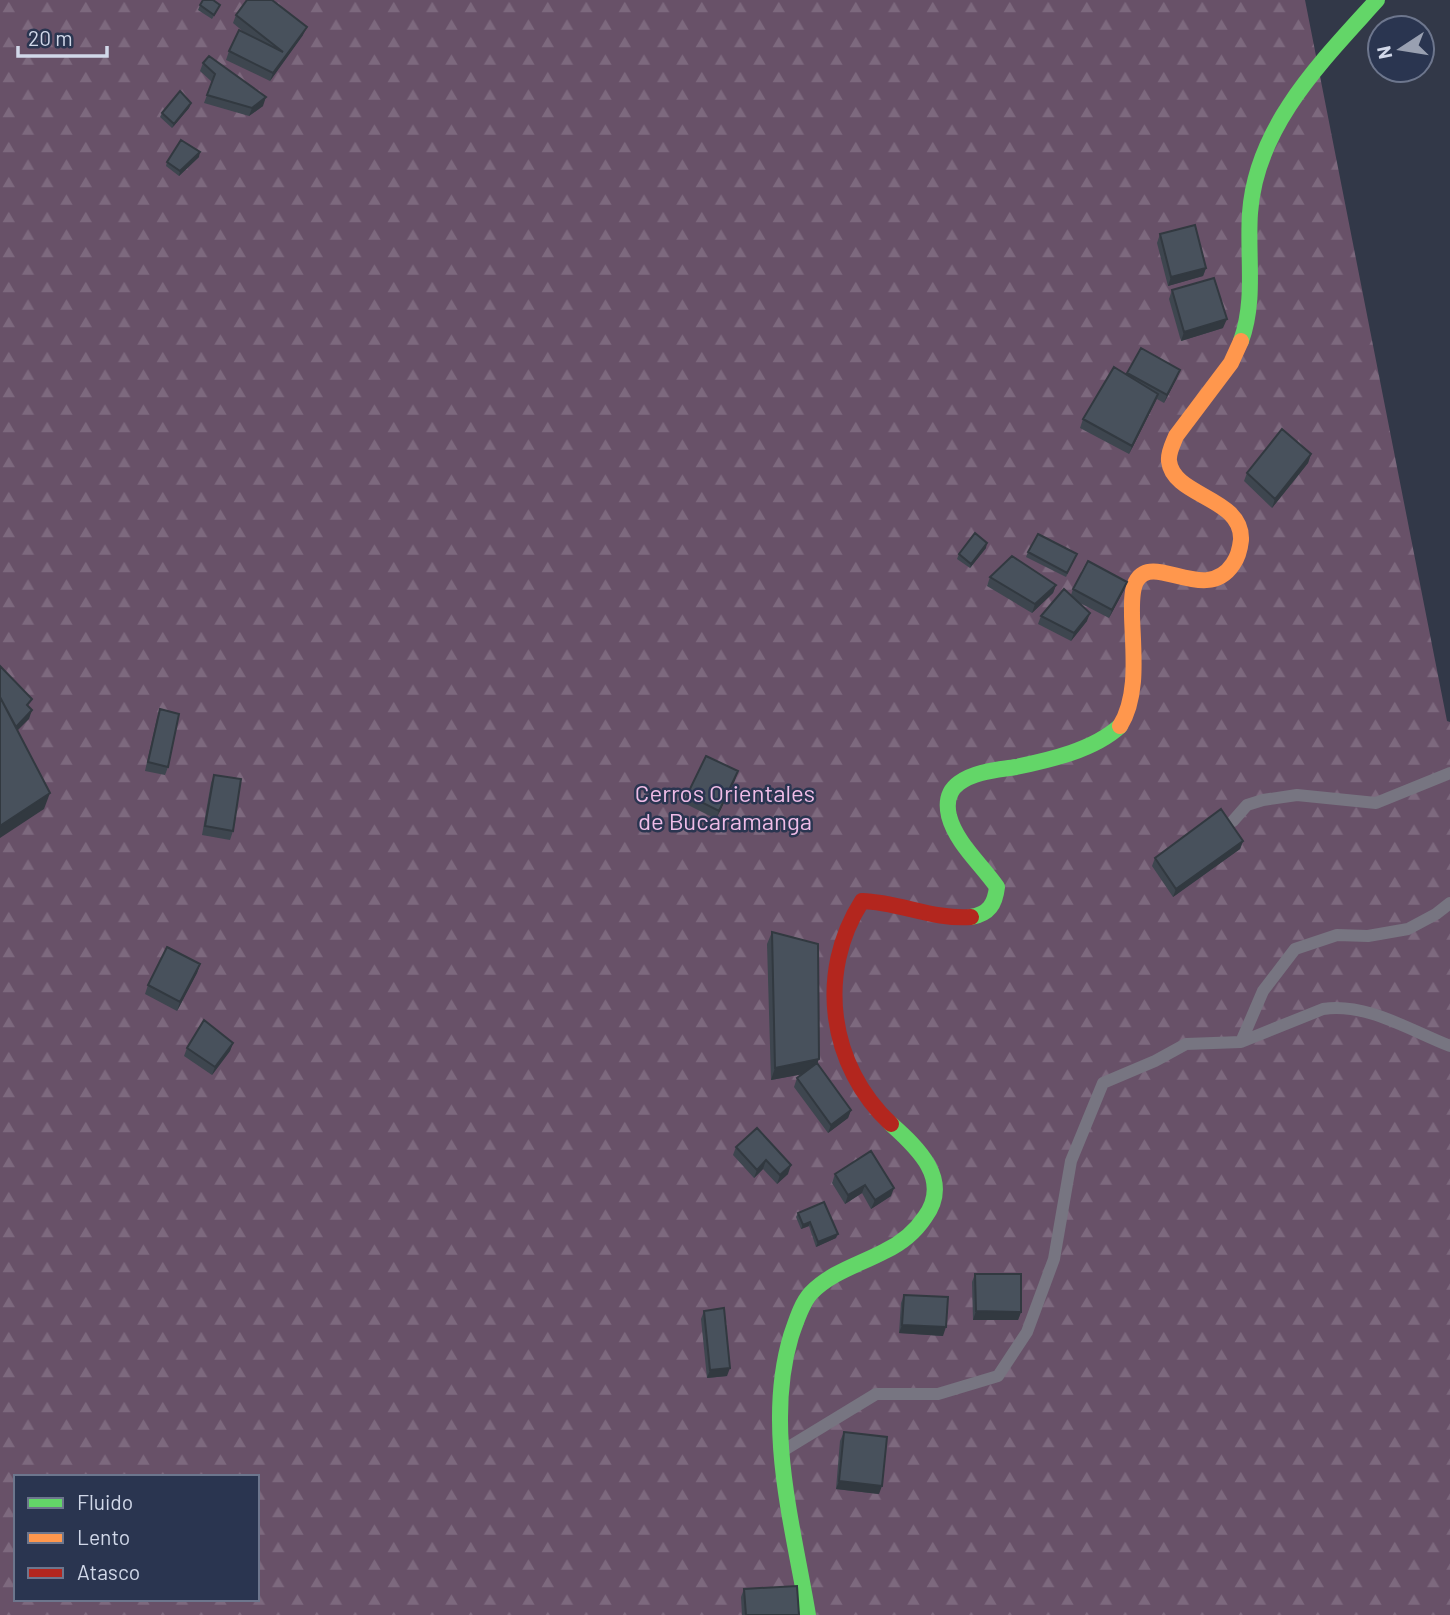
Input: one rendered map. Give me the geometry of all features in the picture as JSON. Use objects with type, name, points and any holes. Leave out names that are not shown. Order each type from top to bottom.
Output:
[{"type":"street","points":[[808,1615],[781,1451],[783,1360],[791,1333],[811,1293],[828,1281],[914,1235],[935,1201],[936,1185],[931,1168],[918,1150],[868,1100],[849,1069],[838,1034],[834,985],[840,943],[862,901],[876,900],[942,916],[972,917],[987,913],[996,901],[997,887],[948,816],[947,803],[951,790],[960,782],[986,770],[1024,765],[1069,754],[1121,726],[1127,713],[1132,687],[1133,590],[1138,577],[1157,570],[1192,582],[1204,583],[1223,576],[1237,557],[1241,533],[1235,519],[1224,508],[1175,476],[1169,462],[1171,447],[1179,431],[1237,353],[1248,325],[1252,280],[1252,195],[1262,154],[1284,114],[1314,71],[1377,0]]},
{"type":"lane","points":[[1233,821],[1247,806],[1263,800],[1297,795],[1376,803],[1450,773]]},
{"type":"lane","points":[[1241,1042],[1263,991],[1295,949],[1337,935],[1368,936],[1408,929],[1450,903]]},
{"type":"lane","points":[[781,1451],[876,1394],[938,1394],[998,1376],[1027,1332],[1054,1259],[1071,1161],[1103,1083],[1155,1061],[1186,1044],[1241,1042],[1334,1007],[1355,1009],[1382,1018],[1450,1046]]},
{"type":"green space","name":"Cerros Orientales de Bucaramanga","points":[[0,0],[1305,0],[1447,721],[1450,722],[1450,1615],[0,1615]]},
{"type":"building","points":[[203,0],[213,0],[220,5],[214,15],[200,5]]},
{"type":"building","points":[[247,0],[272,0],[307,27],[273,73],[229,51],[239,30],[283,52],[236,15]]},
{"type":"building","points":[[209,56],[266,97],[252,108],[207,95],[215,74],[203,63]]},
{"type":"building","points":[[180,91],[191,103],[174,124],[162,113]]},
{"type":"building","points":[[181,140],[200,152],[180,171],[167,162]]},
{"type":"building","points":[[1195,225],[1206,268],[1171,277],[1160,234]]},
{"type":"building","points":[[1214,278],[1227,319],[1184,332],[1172,290]]},
{"type":"building","points":[[1141,348],[1180,370],[1167,395],[1127,373]]},
{"type":"building","points":[[1114,367],[1158,394],[1132,446],[1083,419]]},
{"type":"building","points":[[1282,429],[1311,454],[1275,499],[1247,473]]},
{"type":"building","points":[[975,533],[987,543],[971,564],[959,554]]},
{"type":"building","points":[[1038,534],[1077,554],[1067,573],[1028,552]]},
{"type":"building","points":[[1012,556],[1056,585],[1035,604],[990,577]]},
{"type":"building","points":[[1088,561],[1127,582],[1112,610],[1073,589]]},
{"type":"building","points":[[1064,589],[1090,613],[1074,633],[1041,616]]},
{"type":"building","points":[[0,666],[32,699],[27,705],[32,710],[16,727],[0,697]]},
{"type":"building","points":[[0,697],[50,793],[0,826]]},
{"type":"building","points":[[160,709],[179,714],[168,767],[148,762]]},
{"type":"building","points":[[706,756],[738,771],[719,811],[687,795]]},
{"type":"building","points":[[214,775],[241,779],[233,831],[205,826]]},
{"type":"building","points":[[1221,809],[1243,841],[1176,889],[1155,858]]},
{"type":"building","points":[[772,932],[818,944],[819,1059],[775,1068]]},
{"type":"building","points":[[167,947],[200,964],[180,1002],[148,985]]},
{"type":"building","points":[[204,1020],[233,1043],[215,1067],[187,1048]]},
{"type":"building","points":[[817,1063],[851,1110],[831,1125],[797,1078]]},
{"type":"building","points":[[757,1128],[791,1165],[780,1175],[766,1160],[757,1170],[736,1147]]},
{"type":"building","points":[[871,1151],[894,1188],[875,1200],[865,1185],[848,1195],[835,1174]]},
{"type":"building","points":[[824,1202],[838,1234],[818,1242],[810,1222],[803,1225],[798,1213]]},
{"type":"building","points":[[975,1274],[1021,1274],[1021,1312],[976,1311]]},
{"type":"building","points":[[904,1295],[948,1297],[946,1327],[902,1325]]},
{"type":"building","points":[[724,1308],[730,1368],[710,1370],[704,1311]]},
{"type":"building","points":[[844,1432],[887,1437],[882,1486],[839,1481]]},
{"type":"building","points":[[797,1586],[799,1615],[746,1615],[744,1589]]},
{"type":"traffic: fast","points":[[1241,341],[1250,294],[1250,213],[1255,181],[1265,152],[1278,123],[1314,71],[1377,0]]},
{"type":"traffic: fast","points":[[971,917],[990,907],[997,887],[963,845],[952,826],[948,806],[952,790],[965,779],[979,773],[1029,764],[1085,748],[1120,726]]},
{"type":"traffic: fast","points":[[808,1615],[784,1476],[780,1405],[783,1370],[797,1319],[811,1293],[837,1274],[902,1241],[925,1217],[932,1203],[935,1190],[928,1166],[912,1143],[891,1124]]},
{"type":"traffic: slow","points":[[1120,726],[1126,714],[1132,687],[1132,603],[1137,580],[1145,573],[1155,571],[1195,580],[1209,580],[1222,575],[1233,564],[1238,553],[1241,540],[1239,526],[1220,506],[1182,482],[1173,473],[1169,458],[1176,436],[1231,363],[1241,341]]},
{"type":"traffic: jam","points":[[891,1124],[870,1101],[854,1075],[842,1047],[836,1018],[835,988],[838,958],[847,929],[862,901],[944,916],[971,917]]}]
